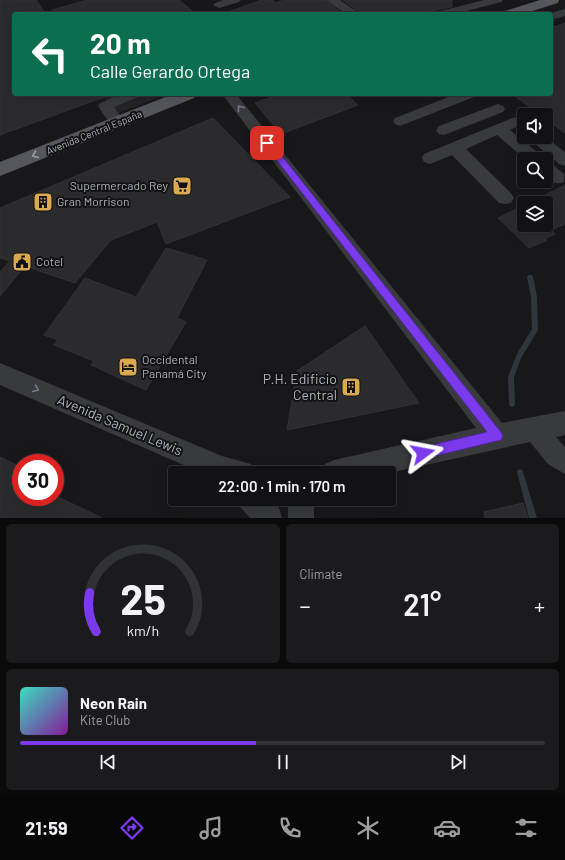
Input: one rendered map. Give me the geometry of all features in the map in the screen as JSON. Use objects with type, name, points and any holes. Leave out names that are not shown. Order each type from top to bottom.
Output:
[{"type":"main road","points":[[516,12],[553,0]]},
{"type":"main road","name":"Avenida Central España","points":[[0,169],[182,96]]},
{"type":"street","points":[[218,5],[235,0]]},
{"type":"street","points":[[332,0],[351,12]]},
{"type":"street","points":[[449,12],[497,0]]},
{"type":"street","points":[[553,16],[565,12]]},
{"type":"street","points":[[118,122],[102,102],[125,96]]},
{"type":"street","points":[[231,96],[497,436]]},
{"type":"street","points":[[400,121],[464,96]]},
{"type":"street","points":[[481,96],[517,124]]},
{"type":"street","points":[[444,130],[498,109]]},
{"type":"street","points":[[430,158],[499,129],[517,126]]},
{"type":"street","points":[[499,129],[527,152]]},
{"type":"street","points":[[544,144],[565,160]]},
{"type":"street","points":[[455,148],[505,198]]},
{"type":"street","name":"Avenida Samuel Lewis","points":[[0,374],[216,466]]},
{"type":"street","points":[[365,466],[497,436],[565,423]]},
{"type":"street","points":[[535,429],[552,451],[561,460],[565,461]]},
{"type":"street","points":[[257,506],[269,518]]},
{"type":"street","points":[[301,506],[301,518]]},
{"type":"shaded area","points":[[102,96],[162,96],[116,114]]},
{"type":"building","points":[[0,0],[36,0],[45,12],[12,12],[12,96],[107,96],[0,135]]},
{"type":"building","points":[[87,0],[179,0],[194,12],[52,12],[52,10]]},
{"type":"building","points":[[262,0],[272,0],[276,3],[284,0],[325,0],[340,12],[228,12]]},
{"type":"building","points":[[343,0],[452,0],[452,7],[425,12],[358,12]]},
{"type":"building","points":[[565,23],[565,133],[553,124],[553,108],[531,108],[515,96],[553,96],[553,27]]},
{"type":"building","points":[[274,96],[348,96],[358,105],[281,134],[255,103]]},
{"type":"building","name":"Supermercado Rey","points":[[213,118],[290,197],[166,244],[157,222],[111,240],[75,283],[25,266],[0,296],[0,272],[10,261],[0,258],[0,208]]},
{"type":"building","points":[[565,185],[565,224],[553,229],[553,196],[543,196]]},
{"type":"building","points":[[517,208],[517,232],[553,232],[555,234],[544,239],[547,240],[529,248],[498,218]]},
{"type":"building","points":[[166,248],[207,260],[177,318],[186,322],[146,390],[91,365],[94,361],[54,345],[58,340],[44,335],[85,278],[136,297]]},
{"type":"building","name":"P.H. Edificio Central","points":[[365,326],[419,403],[287,430],[297,371]]},
{"type":"building","points":[[0,457],[12,463],[12,506],[64,506],[64,500],[102,518],[0,518]]},
{"type":"building","points":[[523,503],[528,518],[485,518],[484,512]]},
{"type":"waterway","points":[[512,404],[511,377],[519,356],[535,330],[534,297],[530,277]]},
{"type":"waterway","points":[[520,472],[533,518]]},
{"type":"place","name":"Supermercado Rey","points":[[182,186]]},
{"type":"place","name":"Gran Morrison","points":[[43,202]]},
{"type":"place","name":"Cotel","points":[[22,262]]},
{"type":"place","name":"Occidental Panamá City","points":[[128,367]]},
{"type":"place","name":"P.H. Edificio Central","points":[[351,387]]},
{"type":"route","points":[[267,143],[497,436],[423,453]]}]
